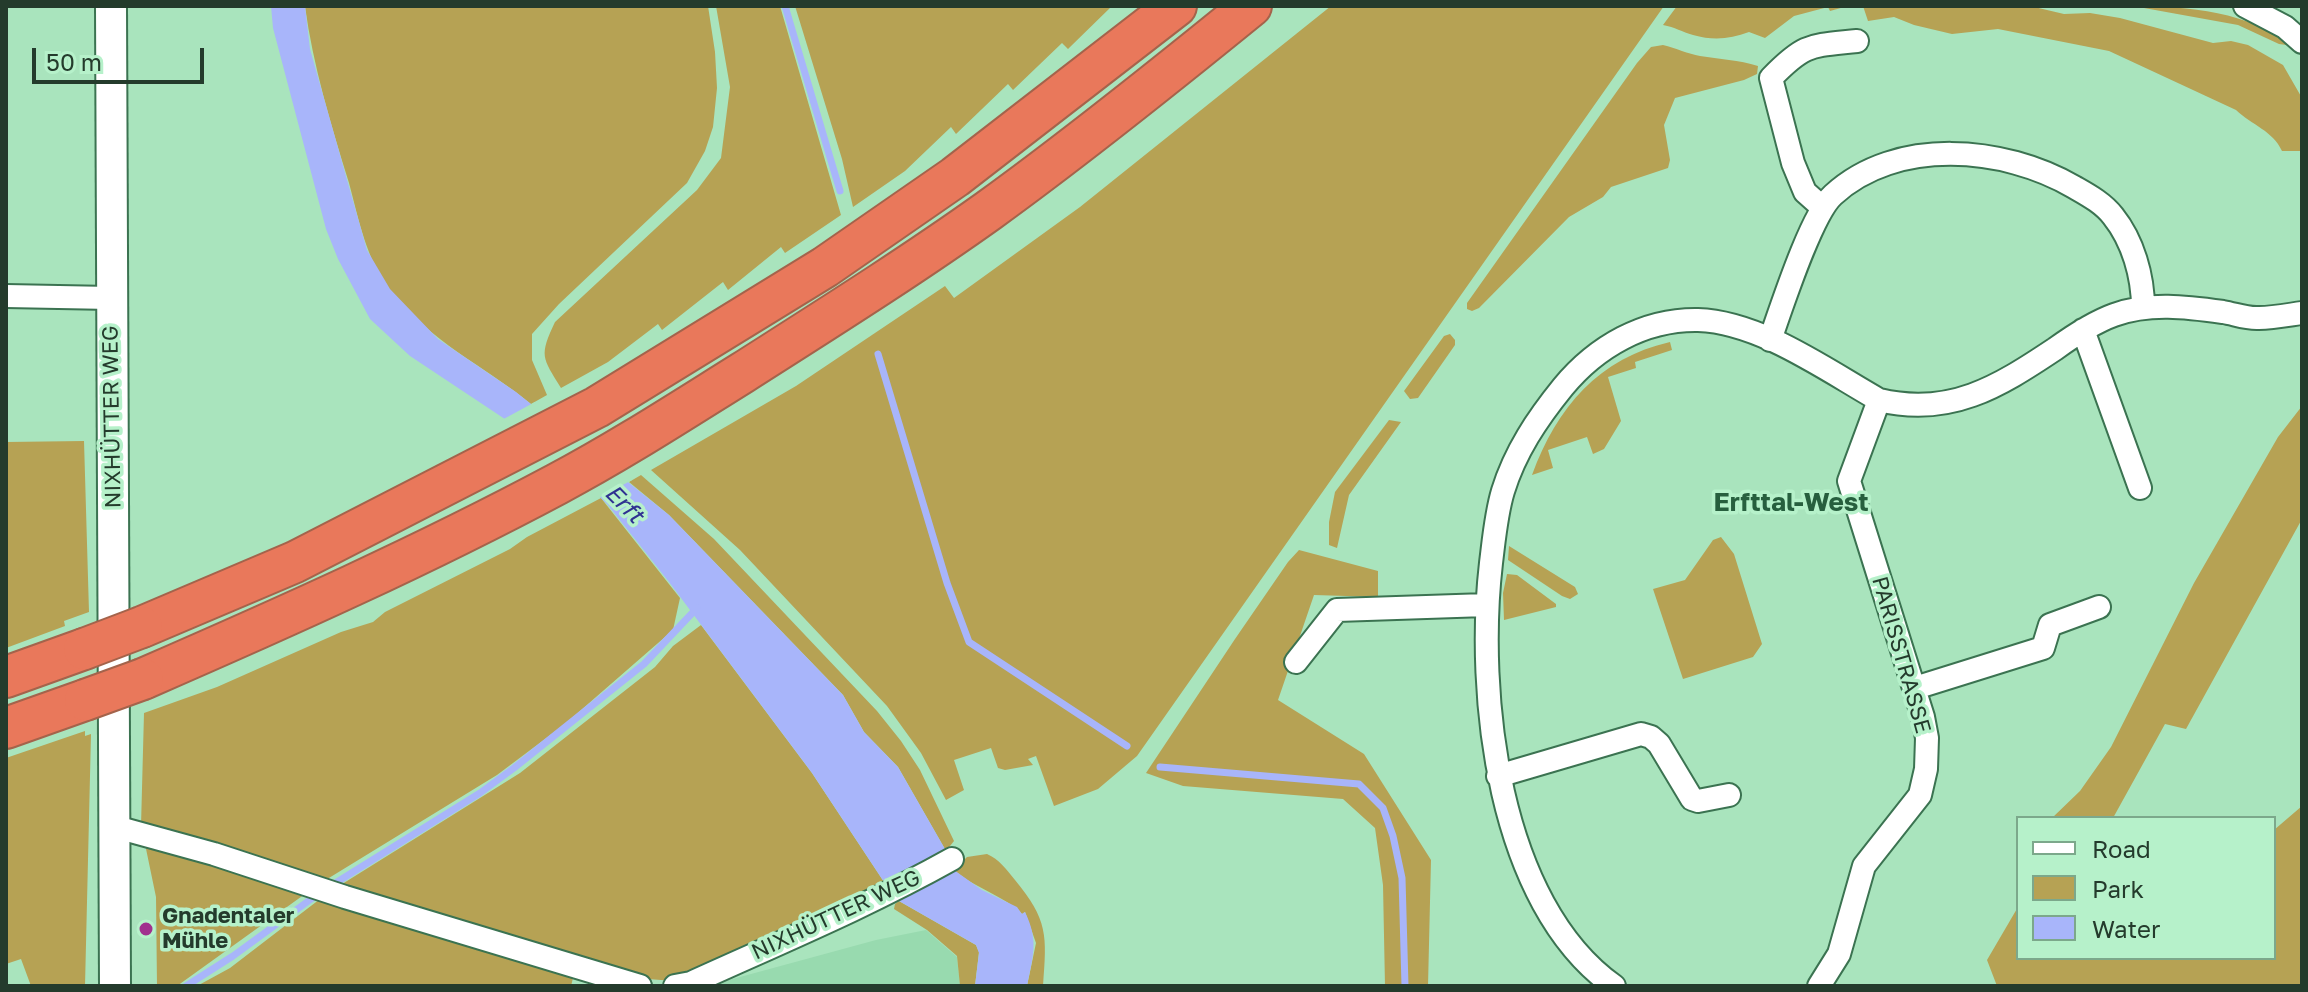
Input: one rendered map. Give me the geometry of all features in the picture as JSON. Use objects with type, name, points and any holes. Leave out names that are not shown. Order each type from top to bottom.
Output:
[{"type":"highway","points":[[6,677],[142,627],[295,562],[597,407],[825,267],[955,177],[1176,6]]},
{"type":"highway","points":[[6,728],[143,679],[371,578],[558,483],[635,439],[848,306],[987,212],[1135,101],[1251,6]]},
{"type":"main road","name":"NIXHÜTTER WEG","points":[[111,6],[115,986]]},
{"type":"street","points":[[2245,6],[2285,27],[2302,42]]},
{"type":"street","points":[[1823,208],[1805,192],[1793,163],[1771,78],[1793,55],[1813,45],[1857,41]]},
{"type":"street","points":[[1770,340],[1829,198],[1850,181],[1890,162],[1921,156],[1959,154],[1995,158],[2032,168],[2067,183],[2099,202],[2113,216],[2133,252],[2141,281],[2143,308]]},
{"type":"street","points":[[6,296],[111,298]]},
{"type":"street","points":[[1614,986],[1581,956],[1540,899],[1498,776],[1488,698],[1486,605],[1502,494],[1532,427],[1581,366],[1635,332],[1667,322],[1716,322],[1770,340],[1879,400],[1931,406],[1976,394],[2004,382],[2083,330],[2113,315],[2143,308],[2175,306],[2257,319],[2302,313]]},
{"type":"street","points":[[2083,330],[2140,488]]},
{"type":"street","name":"PARISSTRASSE","points":[[1828,980],[1847,931],[1864,866],[1908,813],[1925,782],[1927,738],[1915,688],[1849,481],[1879,400]]},
{"type":"street","points":[[1296,662],[1337,610],[1486,605]]},
{"type":"street","points":[[1915,688],[2043,648],[2050,625],[2099,607]]},
{"type":"street","points":[[1498,776],[1641,734],[1659,744],[1692,799],[1698,801],[1729,795]]},
{"type":"street","points":[[116,827],[166,839],[640,986]]},
{"type":"street","name":"NIXHÜTTER WEG","points":[[675,986],[691,983],[889,894],[952,859]]},
{"type":"shaded area","points":[[926,930],[957,957],[960,986],[707,986],[876,940]]},
{"type":"green space","points":[[305,6],[708,6],[717,88],[713,127],[705,151],[687,183],[559,304],[532,334],[532,360],[547,395],[531,404],[422,325],[382,278],[364,239],[329,117]]},
{"type":"green space","points":[[716,6],[780,6],[841,215],[785,253],[781,247],[728,290],[723,282],[662,330],[658,324],[608,362],[561,388],[545,356],[555,322],[697,190],[721,158],[730,87]]},
{"type":"green space","points":[[795,6],[1112,6],[1068,49],[1062,43],[1013,90],[1008,84],[956,134],[951,127],[905,171],[853,207],[842,159]]},
{"type":"green space","points":[[1331,6],[1664,6],[1137,756],[1098,789],[1054,806],[1036,756],[1028,759],[1033,765],[1005,770],[998,768],[991,748],[954,760],[964,790],[946,800],[921,753],[887,706],[740,550],[651,470],[796,386],[945,286],[954,298],[1080,207]]},
{"type":"green space","points":[[1677,6],[1848,6],[1830,11],[1828,7],[1794,16],[1765,38],[1749,32],[1715,39],[1663,25]]},
{"type":"green space","points":[[1863,6],[2030,6],[2064,14],[2090,13],[2120,18],[2213,43],[2231,41],[2248,45],[2283,65],[2302,98],[2302,151],[2282,151],[2268,133],[2236,110],[2109,51],[1998,29],[1952,34],[1894,17],[1868,21]]},
{"type":"green space","points":[[2133,6],[2175,7],[2218,13],[2258,25],[2294,46],[2279,44],[2238,25]]},
{"type":"green space","points":[[1663,45],[1695,55],[1758,66],[1757,74],[1675,98],[1664,125],[1670,160],[1668,168],[1611,187],[1603,197],[1569,217],[1479,308],[1472,311],[1467,309],[1467,303],[1637,63],[1651,47]]},
{"type":"green space","points":[[1450,334],[1455,345],[1418,398],[1410,399],[1404,391],[1444,336]]},
{"type":"green space","points":[[1670,342],[1672,350],[1635,362],[1636,368],[1608,377],[1621,421],[1604,449],[1593,454],[1587,437],[1548,450],[1553,468],[1532,475],[1554,428],[1584,389],[1622,360]]},
{"type":"green space","points":[[2302,406],[2302,519],[2186,729],[2165,724],[2114,816],[2054,816],[2080,791],[2111,747],[2194,583],[2278,437]]},
{"type":"green space","points":[[1389,420],[1401,422],[1349,495],[1337,548],[1329,545],[1329,522],[1335,492]]},
{"type":"green space","points":[[84,441],[89,612],[64,621],[65,626],[6,648],[6,442]]},
{"type":"green space","points":[[641,475],[714,539],[877,711],[920,770],[954,841],[946,851],[898,767],[864,732],[843,695],[669,515],[629,482]]},
{"type":"green space","points":[[601,498],[680,598],[673,630],[565,724],[497,775],[324,881],[306,872],[141,826],[144,713],[217,687],[341,632],[373,622],[385,612],[510,549]]},
{"type":"green space","points":[[1721,537],[1734,554],[1762,644],[1753,657],[1683,679],[1653,589],[1685,580],[1713,540]]},
{"type":"green space","points":[[1509,546],[1575,587],[1578,594],[1570,599],[1562,596],[1508,560]]},
{"type":"green space","points":[[1299,550],[1378,571],[1378,597],[1314,595],[1278,700],[1364,754],[1431,860],[1428,986],[1385,986],[1383,885],[1375,828],[1343,799],[1183,786],[1146,773],[1235,639]]},
{"type":"green space","points":[[1507,574],[1517,575],[1556,607],[1504,620],[1503,593]]},
{"type":"green space","points":[[701,625],[812,773],[886,885],[674,981],[648,979],[347,892],[349,886],[339,886],[520,773],[655,667],[673,646]]},
{"type":"green space","points":[[85,731],[85,736],[91,734],[85,986],[31,986],[21,959],[6,964],[6,758]]},
{"type":"green space","points":[[2302,806],[2302,986],[1997,986],[1987,960],[2016,910],[2016,960],[2276,960],[2276,828]]},
{"type":"green space","points":[[145,844],[305,894],[177,986],[157,986],[156,897]]},
{"type":"green space","points":[[987,854],[1009,872],[1034,906],[1045,941],[1043,986],[1027,986],[1036,943],[1025,912],[1022,914],[954,870],[967,857]]},
{"type":"green space","points":[[320,899],[340,908],[343,904],[574,974],[571,986],[197,986],[230,968]]},
{"type":"green space","points":[[899,901],[976,945],[979,952],[975,986],[960,986],[957,956],[927,930],[894,909]]},
{"type":"water","name":"Erft","points":[[271,6],[305,6],[310,49],[367,250],[390,289],[438,339],[516,392],[669,515],[843,695],[864,732],[898,767],[954,870],[982,890],[1017,907],[1022,914],[1025,912],[1033,940],[1027,986],[975,986],[979,953],[976,945],[899,901],[907,896],[886,885],[812,773],[607,504],[550,449],[410,356],[370,319],[326,229],[273,28]]},
{"type":"pier","points":[[535,402],[632,480],[597,499],[547,453],[500,421]]},
{"type":"waterway","points":[[785,6],[840,191]]},
{"type":"waterway","points":[[878,354],[947,583],[969,642],[1127,746]]},
{"type":"waterway","points":[[329,887],[480,793],[514,768],[644,664],[697,608]]},
{"type":"waterway","points":[[1160,767],[1359,784],[1383,808],[1393,836],[1402,878],[1405,986]]},
{"type":"waterway","points":[[186,986],[318,894]]},
{"type":"place","name":"Gnadentaler Mühle","points":[[146,929]]},
{"type":"district","name":"Erfttal-West","points":[[1791,503]]}]
